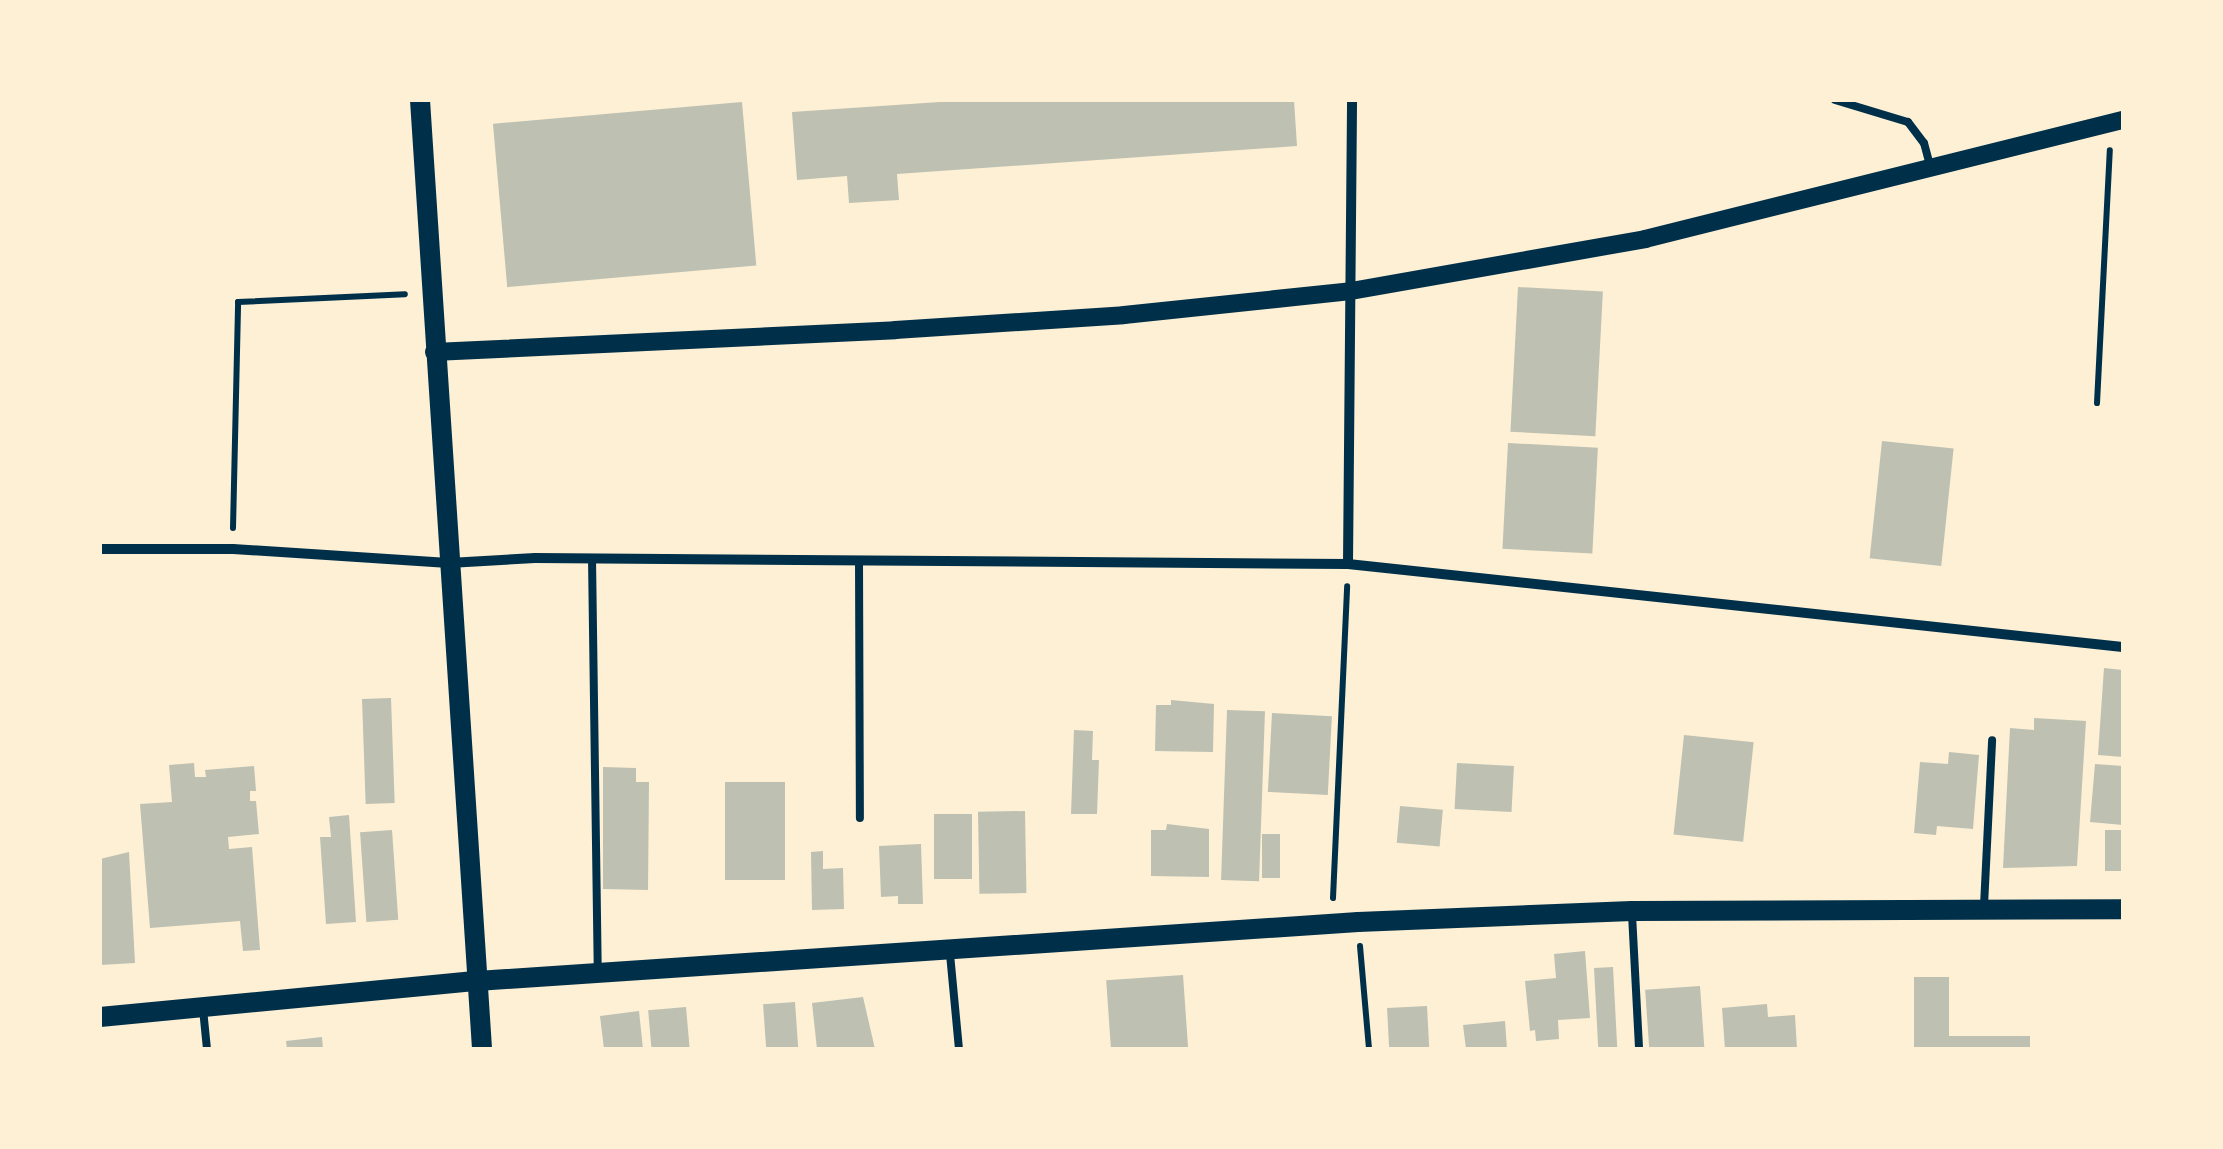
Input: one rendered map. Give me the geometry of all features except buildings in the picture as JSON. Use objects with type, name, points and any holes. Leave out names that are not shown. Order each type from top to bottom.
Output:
[{"type":"main road","points":[[420,100],[482,1049]]},
{"type":"main road","points":[[100,1017],[477,982],[1332,923],[1632,911],[2123,909]]},
{"type":"street","points":[[1348,564],[1352,100]]},
{"type":"street","points":[[434,352],[933,328],[1351,291],[1645,239],[2117,122]]},
{"type":"street","points":[[100,548],[233,549],[449,564],[592,558],[1348,564],[2123,647]]},
{"type":"lane","points":[[1835,100],[1908,122],[1924,142],[1930,168]]},
{"type":"lane","points":[[592,558],[598,973]]},
{"type":"lane","points":[[859,560],[860,818]]},
{"type":"lane","points":[[1984,909],[1992,740]]},
{"type":"lane","points":[[1632,911],[1639,1049]]},
{"type":"lane","points":[[950,949],[958,1049]]},
{"type":"lane","points":[[203,1007],[207,1049]]},
{"type":"path","points":[[2097,402],[2117,122]]},
{"type":"path","points":[[233,549],[238,302],[430,293]]},
{"type":"path","points":[[1332,923],[1348,564]]},
{"type":"path","points":[[1358,922],[1369,1049]]}]
